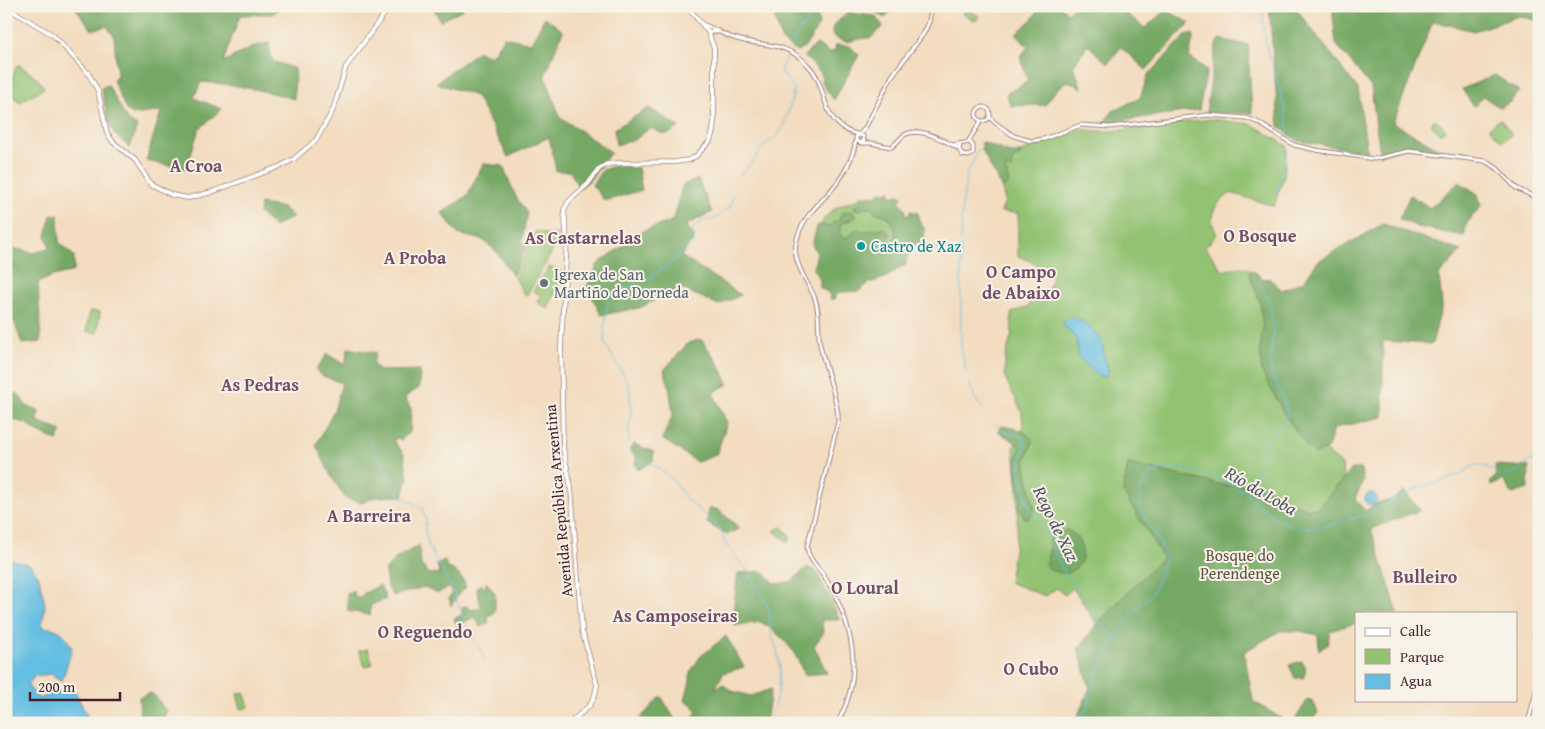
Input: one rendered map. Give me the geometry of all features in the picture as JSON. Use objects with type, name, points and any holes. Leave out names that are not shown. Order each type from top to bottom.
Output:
[{"type":"main road","points":[[6,7],[53,35],[88,74],[98,91],[107,133],[114,142],[135,160],[153,186],[178,197],[195,198],[281,166],[316,140],[333,110],[346,67],[390,6]]},
{"type":"main road","name":"Avenida República Arxentina","points":[[570,723],[590,705],[594,698],[596,685],[582,631],[572,488],[563,448],[562,345],[567,241],[564,210],[569,201],[588,184],[599,169],[607,164],[681,161],[696,156],[712,137],[715,56],[712,41],[707,31],[687,6]]},
{"type":"street","points":[[855,149],[859,134],[865,128],[892,76],[924,33],[929,22],[932,6]]},
{"type":"street","points":[[700,23],[738,39],[774,45],[803,60],[816,74],[832,118],[837,124],[850,132],[859,134],[871,143]]},
{"type":"street","points":[[707,31],[709,27],[712,27]]},
{"type":"street","name":"Avenida República Arxentina","points":[[712,27],[712,41]]},
{"type":"street","points":[[707,31],[723,33]]},
{"type":"street","points":[[960,147],[962,155],[969,156],[974,151],[970,143],[979,120],[976,116],[976,111],[982,107],[988,109],[988,119]]},
{"type":"street","points":[[979,120],[988,119],[1014,136],[1031,141],[1044,139],[1081,125],[1110,127],[1208,115],[1246,118],[1257,122],[1294,144],[1316,150],[1374,159],[1409,151],[1485,161],[1497,168],[1516,188],[1539,199]]},
{"type":"street","points":[[837,723],[850,693],[853,669],[851,638],[844,616],[828,582],[811,559],[807,547],[838,422],[838,415],[820,342],[818,307],[797,259],[795,250],[797,238],[806,218],[840,180],[855,149],[864,140],[865,128]]},
{"type":"street","points":[[850,132],[861,143],[891,147],[904,135],[914,132],[932,135],[960,147],[970,143]]},
{"type":"street","points":[[1539,571],[1535,580],[1539,593]]},
{"type":"street","points":[[1539,620],[1535,635],[1539,675]]},
{"type":"street","points":[[1528,723],[1539,680]]},
{"type":"green space","points":[[74,6],[282,6],[273,14],[240,15],[223,62],[255,46],[269,43],[272,61],[295,69],[294,99],[248,88],[201,82],[194,98],[222,109],[199,129],[186,169],[146,161],[161,111],[134,115],[126,110],[113,80],[117,75],[114,36],[107,26],[92,30]]},
{"type":"green space","points":[[433,6],[462,6],[463,9],[440,21]]},
{"type":"green space","points":[[795,6],[820,6],[816,9],[819,25],[805,47],[797,52],[782,41],[774,16]]},
{"type":"green space","points":[[866,6],[895,6],[885,18]]},
{"type":"green space","points":[[1041,6],[1060,6],[1068,13],[1074,6],[1116,6],[1145,28],[1166,10],[1190,23],[1146,70],[1121,47],[1108,64],[1088,45],[1073,66],[1082,88],[1067,81],[1057,89],[1045,105],[1011,106],[1006,94],[1028,81],[1020,57],[1028,47],[1016,34],[1033,18]]},
{"type":"green space","points":[[1269,6],[1294,6],[1358,89],[1367,152],[1298,141],[1279,127]]},
{"type":"green space","points":[[1332,6],[1539,6],[1539,21],[1519,16],[1474,31],[1433,21],[1393,123],[1445,152],[1408,146],[1380,155],[1371,87],[1336,44]]},
{"type":"green space","points":[[966,9],[979,16],[976,21],[963,14]]},
{"type":"green space","points":[[849,11],[875,16],[883,26],[871,38],[842,41],[832,34],[833,26]]},
{"type":"green space","points":[[545,17],[563,31],[545,75],[560,117],[611,152],[590,180],[579,189],[570,171],[556,171],[549,137],[508,157],[476,96],[436,83],[478,51],[491,56],[504,37],[531,43]]},
{"type":"green space","points":[[1187,34],[1194,35],[1189,57],[1207,70],[1199,110],[1103,123],[1113,111],[1140,98],[1148,75]]},
{"type":"green space","points":[[1219,39],[1248,45],[1252,113],[1206,113],[1216,45]]},
{"type":"green space","points":[[817,44],[829,53],[835,51],[836,45],[850,46],[859,55],[834,100],[823,85],[821,73],[804,56]]},
{"type":"green space","points":[[17,65],[36,78],[44,88],[20,102],[6,91]]},
{"type":"green space","points":[[1495,75],[1519,91],[1510,102],[1500,108],[1483,96],[1474,107],[1462,89]]},
{"type":"green space","points":[[108,85],[127,120],[137,126],[130,148],[115,135],[108,119],[101,88]]},
{"type":"green space","points":[[649,108],[679,127],[668,134],[651,128],[636,139],[616,145],[614,129]]},
{"type":"green space","points":[[1212,119],[1252,124],[1287,146],[1284,176],[1274,206],[1231,193],[1216,206],[1213,221],[1217,235],[1205,247],[1223,271],[1240,267],[1253,271],[1263,279],[1270,279],[1312,439],[1342,465],[1343,479],[1317,509],[1307,509],[1255,483],[1227,486],[1128,464],[1123,492],[1163,557],[1097,624],[1073,588],[1065,595],[1057,588],[1045,596],[1009,582],[1017,530],[1018,494],[1014,447],[1023,428],[1022,412],[1005,378],[1005,358],[1012,334],[1011,313],[1030,306],[1029,300],[1047,293],[1052,278],[1032,262],[1018,256],[1018,213],[1001,212],[1005,201],[1002,189],[987,159],[999,149],[1010,153],[1021,152],[1080,129],[1112,131]]},
{"type":"green space","points":[[1435,119],[1446,129],[1440,134],[1430,124]]},
{"type":"green space","points":[[1500,119],[1512,134],[1502,142],[1489,128]]},
{"type":"green space","points":[[982,142],[1010,153],[1021,152],[1020,156],[1013,159],[1011,169],[1005,168],[1009,183],[1002,189],[982,150]]},
{"type":"green space","points":[[483,164],[503,166],[516,197],[527,213],[522,241],[527,246],[513,276],[497,252],[483,240],[458,234],[442,213],[467,196]]},
{"type":"green space","points":[[614,166],[638,168],[642,190],[605,201],[592,185],[602,170]]},
{"type":"green space","points":[[698,179],[712,212],[686,225],[695,238],[681,256],[741,295],[719,305],[680,288],[639,308],[601,315],[587,286],[598,264],[645,230],[672,221],[683,185]]},
{"type":"green space","points":[[1459,182],[1478,194],[1481,206],[1467,223],[1464,236],[1418,227],[1399,219],[1410,195],[1430,208]]},
{"type":"green space","points":[[890,190],[890,195],[896,196],[899,194],[902,198],[899,201],[905,208],[906,215],[910,215],[910,211],[918,213],[919,221],[925,230],[923,243],[934,248],[933,252],[928,255],[923,253],[919,241],[906,259],[906,265],[885,278],[869,283],[859,291],[838,293],[834,299],[830,299],[829,293],[820,288],[820,280],[813,269],[817,253],[812,245],[817,226],[830,227],[833,222],[840,220],[841,214],[844,212],[853,212],[855,214],[854,218],[842,223],[840,226],[842,236],[846,238],[857,229],[863,232],[883,228],[891,235],[888,239],[890,242],[896,237],[894,225],[889,217],[875,212],[870,206],[860,210],[854,208],[861,204],[861,196],[863,195],[867,197],[868,195],[875,196],[881,191],[887,193]]},
{"type":"green space","points":[[861,198],[861,204],[857,205],[856,209],[860,210],[870,206],[875,212],[889,217],[894,225],[896,237],[890,242],[888,239],[891,235],[886,229],[856,230],[846,238],[842,236],[840,226],[842,223],[849,221],[853,212],[841,214],[840,220],[830,227],[821,225],[832,211]]},
{"type":"green space","points":[[260,204],[284,208],[293,217],[274,227],[259,213]]},
{"type":"green space","points":[[6,209],[10,216],[11,248],[34,253],[50,248],[46,236],[51,215],[58,215],[59,242],[74,256],[74,271],[53,276],[38,283],[41,342],[22,344],[14,321],[6,319]]},
{"type":"green space","points":[[1383,224],[1461,251],[1439,275],[1442,305],[1432,344],[1383,341],[1383,417],[1334,428],[1328,448],[1315,455],[1307,447],[1282,410],[1262,372],[1260,349],[1263,328],[1260,302],[1249,274],[1252,270],[1263,279],[1270,279],[1282,290],[1304,281],[1318,261]]},
{"type":"green space","points":[[536,231],[549,235],[557,234],[553,250],[527,295],[524,294],[515,278]]},
{"type":"green space","points":[[549,267],[563,271],[563,276],[548,309],[537,302],[541,295],[533,291]]},
{"type":"green space","points":[[90,311],[100,312],[97,333],[86,331]]},
{"type":"green space","points":[[701,339],[719,364],[728,384],[713,393],[727,423],[716,455],[697,462],[662,439],[673,415],[669,385],[664,370],[688,343]]},
{"type":"green space","points":[[348,348],[376,353],[373,363],[379,371],[420,370],[419,388],[405,397],[411,409],[410,432],[401,440],[398,438],[393,440],[404,454],[408,478],[403,496],[374,497],[362,503],[345,498],[330,474],[316,445],[335,408],[342,383],[320,375],[316,370],[327,354],[345,365]]},
{"type":"green space","points":[[18,393],[26,406],[39,410],[38,422],[62,431],[57,441],[36,431],[26,423],[6,417],[6,394]]},
{"type":"green space","points":[[1002,426],[1024,432],[1033,441],[1026,459],[1035,512],[1029,518],[1025,518],[1019,508],[1021,498],[1016,465],[1020,448],[1018,444],[999,432],[998,430]]},
{"type":"green space","points":[[634,444],[654,452],[653,461],[638,470],[635,463],[637,459],[629,450]]},
{"type":"green space","name":"Bosque do Perendenge","points":[[1128,464],[1227,486],[1255,483],[1307,509],[1317,509],[1352,469],[1361,469],[1363,481],[1355,499],[1365,511],[1378,503],[1394,499],[1404,491],[1420,510],[1371,529],[1398,612],[1355,612],[1355,623],[1330,631],[1327,645],[1319,650],[1318,635],[1300,631],[1280,631],[1244,652],[1253,701],[1289,723],[1150,723],[1147,718],[1133,723],[1050,723],[1053,718],[1077,718],[1090,688],[1078,649],[1097,624],[1163,557],[1123,492]]},
{"type":"green space","points":[[1495,465],[1529,467],[1528,489],[1512,494],[1503,480],[1491,486],[1490,481],[1496,477]]},
{"type":"green space","points":[[709,507],[718,510],[740,528],[727,535],[707,523]]},
{"type":"green space","points":[[781,527],[791,536],[788,542],[774,531]]},
{"type":"green space","points":[[1066,530],[1075,534],[1078,538],[1082,548],[1082,559],[1068,573],[1055,572],[1045,564],[1050,549],[1048,541],[1053,535]]},
{"type":"green space","points":[[419,545],[421,565],[430,574],[439,573],[437,564],[445,561],[446,567],[456,572],[463,580],[466,587],[451,606],[449,598],[452,594],[449,587],[438,593],[424,587],[393,596],[387,586],[385,571],[395,559]]},
{"type":"green space","points":[[807,567],[817,572],[840,620],[822,620],[823,634],[814,646],[827,673],[804,675],[797,658],[788,644],[761,622],[734,626],[734,605],[738,573],[762,571],[776,584],[791,582]]},
{"type":"green space","points":[[486,582],[495,593],[495,609],[493,614],[489,615],[488,623],[480,627],[475,617],[457,625],[454,619],[463,614],[462,607],[467,606],[471,610],[481,607],[476,587],[481,584],[486,589]]},
{"type":"green space","points":[[380,585],[386,599],[371,605],[370,615],[348,611],[347,594],[354,591],[355,598],[363,597],[363,594]]},
{"type":"green space","points":[[726,636],[744,667],[723,673],[715,689],[722,684],[732,691],[751,696],[771,689],[766,723],[686,723],[697,712],[694,706],[685,700],[690,673],[700,657]]},
{"type":"green space","points":[[368,649],[373,664],[365,667],[359,651]]},
{"type":"green space","points":[[1302,661],[1305,669],[1303,678],[1295,678],[1289,665]]},
{"type":"green space","points":[[244,692],[249,707],[241,709],[237,694]]},
{"type":"green space","points":[[151,693],[167,711],[162,721],[140,719],[139,697]]},
{"type":"green space","points":[[661,696],[677,723],[636,723]]},
{"type":"green space","points":[[1308,699],[1313,701],[1318,713],[1309,723],[1298,723],[1296,718]]},
{"type":"water","points":[[1071,317],[1084,323],[1099,338],[1108,369],[1106,376],[1099,377],[1078,355],[1076,339],[1063,325],[1063,322]]},
{"type":"water","points":[[1369,493],[1373,493],[1377,499],[1373,505],[1369,505],[1365,501],[1365,497]]},
{"type":"water","points":[[6,558],[30,565],[39,577],[45,605],[42,627],[61,632],[72,648],[62,681],[51,674],[35,676],[27,685],[39,699],[56,692],[74,689],[90,722],[104,723],[6,723]]},
{"type":"water","points":[[115,720],[116,723],[104,723]]},
{"type":"waterway","points":[[790,49],[799,31],[821,6]]},
{"type":"waterway","points":[[1262,6],[1265,41],[1285,108],[1289,138]]},
{"type":"waterway","points":[[740,174],[749,166],[765,144],[777,136],[785,120],[794,88],[780,71],[788,54]]},
{"type":"waterway","name":"Rego de Xaz","points":[[961,239],[962,208],[967,173],[979,149]]},
{"type":"waterway","points":[[1276,195],[1288,149]]},
{"type":"waterway","points":[[629,442],[628,434],[631,415],[629,385],[605,343],[604,333],[607,305],[612,295],[650,277],[672,263],[694,241],[693,227],[705,220],[715,219],[730,207],[733,195]]},
{"type":"waterway","name":"Rego de Xaz","points":[[961,247],[961,346],[966,372]]},
{"type":"waterway","points":[[1259,281],[1267,299],[1273,325],[1271,370],[1287,412],[1284,424],[1264,442],[1263,460]]},
{"type":"waterway","name":"Rego de Xaz","points":[[969,382],[975,398],[983,409]]},
{"type":"waterway","name":"Rego de Xaz","points":[[996,424],[1000,430],[1024,438],[1025,443],[1018,469],[1030,508],[1047,534],[1060,565],[1102,626],[1115,637]]},
{"type":"waterway","points":[[370,441],[400,495],[422,507],[426,519],[425,532],[430,549],[449,583],[465,621],[486,661]]},
{"type":"waterway","points":[[630,451],[638,459],[659,468],[673,480],[687,500],[721,529],[725,543],[746,569],[769,608],[772,638],[777,650],[780,668],[778,692],[770,723]]},
{"type":"waterway","name":"Río da Loba","points":[[1068,723],[1081,715],[1086,709],[1093,684],[1105,658],[1132,614],[1151,594],[1160,576],[1164,552],[1147,522],[1140,503],[1141,488],[1149,476],[1158,471],[1169,469],[1194,471],[1207,475],[1238,489],[1283,521],[1299,527],[1313,528],[1329,526],[1361,516],[1419,487],[1456,476],[1474,465],[1484,466],[1497,473],[1506,475],[1520,469],[1532,460],[1539,461]]},
{"type":"waterway","points":[[1240,490],[1255,476],[1261,464]]},
{"type":"place","name":"Castro de Xaz","points":[[861,246]]},
{"type":"place","name":"Igrexa de San Martiño de Dorneda","points":[[544,283]]},
{"type":"district","name":"A Croa","points":[[196,166]]},
{"type":"district","name":"O Bosque","points":[[1260,236]]},
{"type":"district","name":"As Castarnelas","points":[[583,238]]},
{"type":"district","name":"A Proba","points":[[415,258]]},
{"type":"district","name":"O Campo de Abaixo","points":[[1021,282]]},
{"type":"district","name":"As Pedras","points":[[260,385]]},
{"type":"district","name":"A Barreira","points":[[369,516]]},
{"type":"district","name":"Bulleiro","points":[[1425,577]]},
{"type":"district","name":"O Loural","points":[[865,588]]},
{"type":"district","name":"As Camposeiras","points":[[675,616]]},
{"type":"district","name":"O Reguendo","points":[[425,632]]},
{"type":"district","name":"O Cubo","points":[[1031,669]]}]
